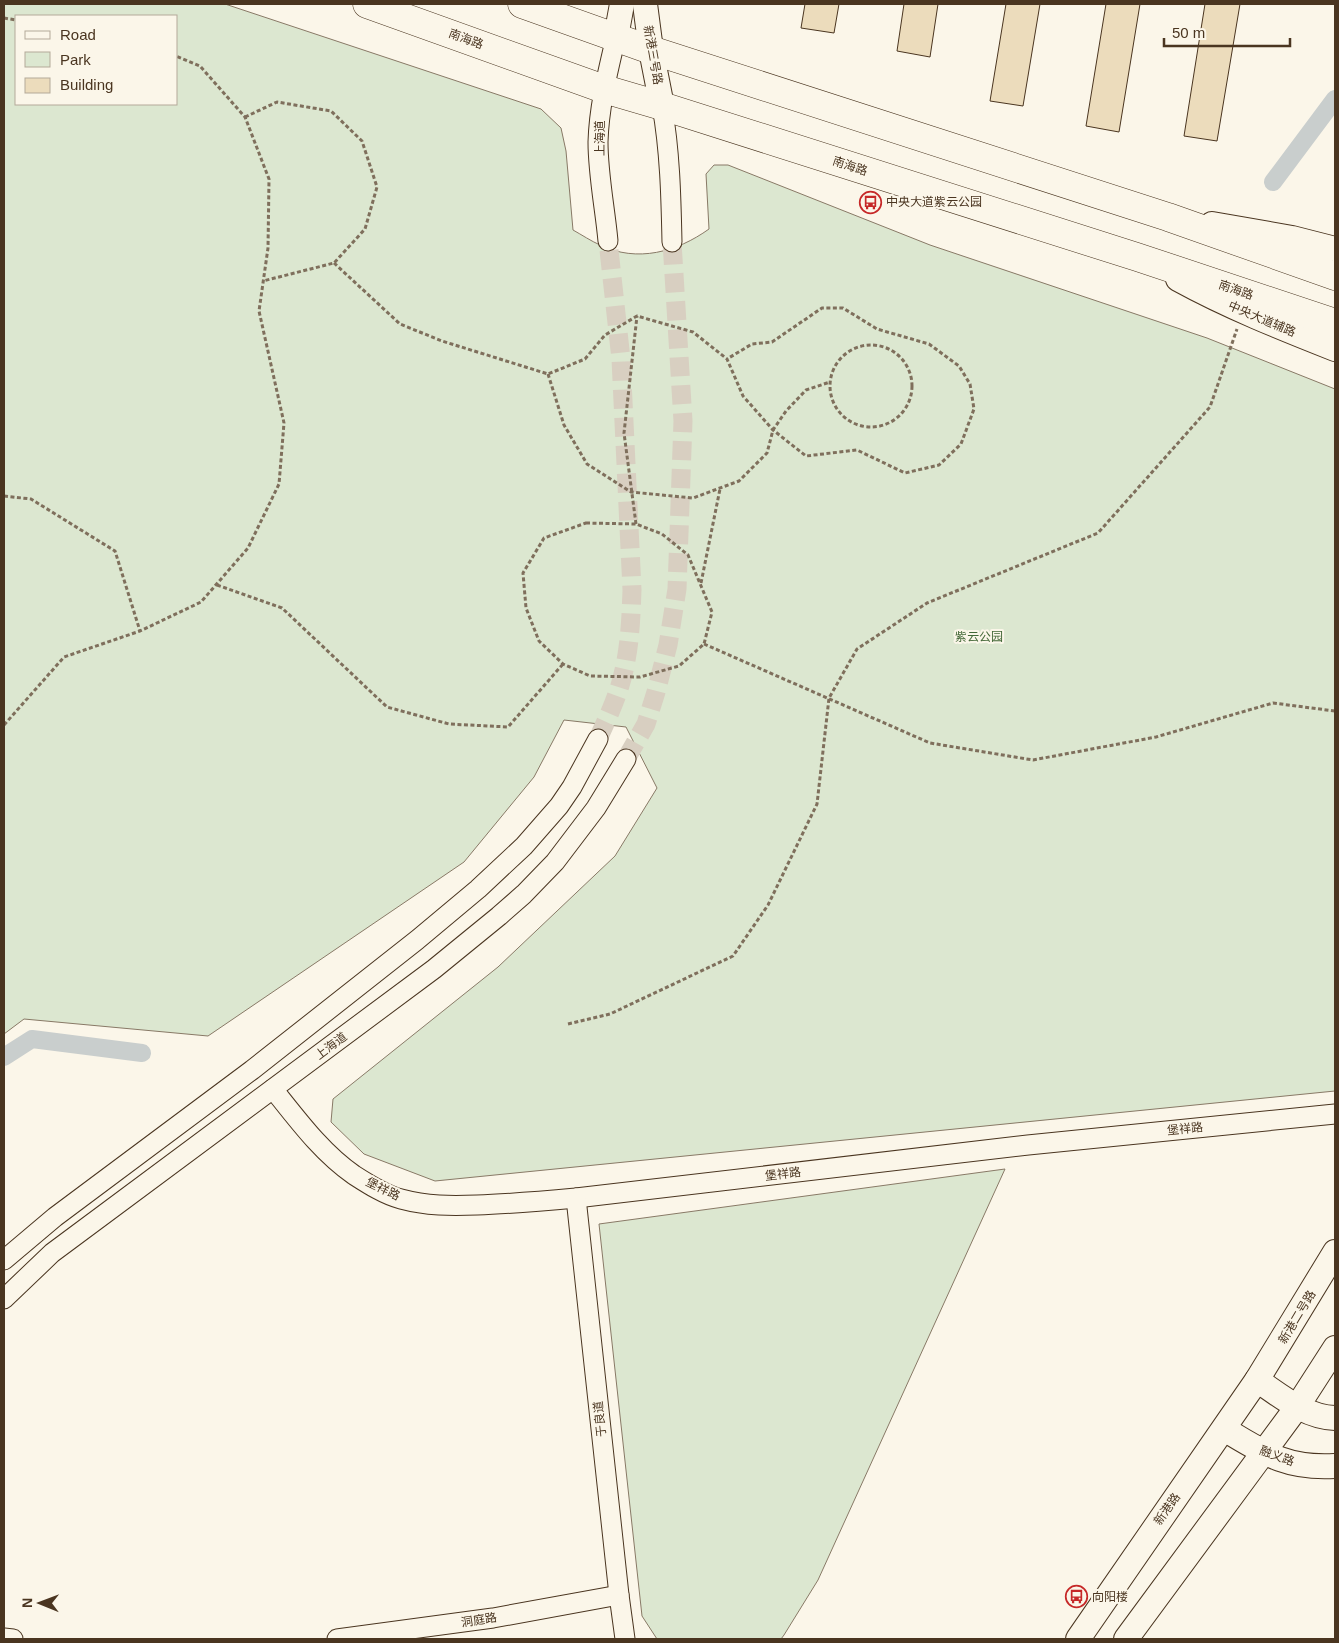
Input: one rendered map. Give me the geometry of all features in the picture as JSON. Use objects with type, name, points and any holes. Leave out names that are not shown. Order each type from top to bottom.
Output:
[{"type":"highway","name":"南海路","points":[[367,4],[604,89],[1137,257],[1335,323]]},
{"type":"highway","points":[[522,4],[651,50],[1168,217],[1335,276]]},
{"type":"main road","points":[[616,37],[622,4]]},
{"type":"main road","name":"新港三号路","points":[[645,4],[651,50],[662,106]]},
{"type":"main road","points":[[1168,217],[1292,238],[1335,249]]},
{"type":"main road","name":"中央大道辅路","points":[[1137,257],[1243,312],[1335,349]]},
{"type":"main road","name":"新港二号路","points":[[1257,1380],[1335,1252]]},
{"type":"main road","points":[[1126,1639],[1297,1407],[1335,1348]]},
{"type":"main road","points":[[1257,1380],[1297,1407],[1314,1414],[1335,1418]]},
{"type":"main road","name":"新港路","points":[[1078,1639],[1257,1380]]},
{"type":"main road","name":"融义路","points":[[1224,1429],[1263,1453],[1295,1464],[1335,1466]]},
{"type":"street","name":"上海道","points":[[608,241],[598,144],[599,120],[604,89],[616,37]]},
{"type":"street","points":[[662,106],[668,136],[672,242]]},
{"type":"street","points":[[4,1260],[55,1217],[252,1070],[478,890],[524,846],[559,806],[598,738]]},
{"type":"street","name":"上海道","points":[[4,1300],[52,1253],[434,969],[499,916],[524,894],[554,862],[580,830],[626,759]]},
{"type":"street","name":"堡祥路","points":[[273,1089],[300,1123],[331,1156],[353,1174],[381,1191],[400,1199],[433,1206],[514,1204],[576,1198],[1028,1145],[1335,1114]]},
{"type":"street","name":"于良道","points":[[576,1198],[619,1595],[626,1639]]},
{"type":"street","name":"洞庭路","points":[[338,1639],[493,1618],[619,1595]]},
{"type":"street","points":[[4,1638],[13,1639]]},
{"type":"path","points":[[4,725],[64,657],[140,631],[201,602],[248,548],[279,484],[284,423],[259,311],[268,248],[269,179],[246,117],[200,66],[178,57]]},
{"type":"path","points":[[246,117],[277,102],[331,111],[362,141],[377,188],[365,229],[334,263],[263,282]]},
{"type":"path","points":[[334,263],[400,324],[442,341],[548,374],[585,359],[605,335],[637,316],[693,332],[727,359],[742,396],[773,430],[806,456],[857,450],[905,473],[939,465],[961,444],[974,409],[970,384],[959,366],[929,344],[877,329],[843,308],[822,308],[772,342],[752,344],[727,359]]},
{"type":"path","points":[[568,1024],[610,1014],[733,956],[768,905],[817,804],[829,698],[857,650],[928,603],[1098,533],[1210,407],[1243,312]]},
{"type":"path","points":[[636,524],[624,433],[637,316]]},
{"type":"path","points":[[866,345],[880,346],[893,351],[903,361],[910,373],[912,387],[910,400],[904,412],[894,421],[882,426],[868,428],[855,425],[844,418],[835,408],[830,395],[830,382],[833,369],[841,357],[853,349],[866,345]]},
{"type":"path","points":[[548,374],[564,425],[587,464],[631,492],[693,498],[739,481],[767,453],[773,430],[786,411],[806,390],[830,382]]},
{"type":"path","points":[[700,584],[720,489]]},
{"type":"path","points":[[4,496],[31,499],[115,551],[140,631]]},
{"type":"path","points":[[586,523],[636,524],[662,534],[688,555],[700,584],[712,612],[704,644],[678,666],[640,677],[590,676],[563,664],[539,641],[526,608],[523,573],[544,538],[586,523]]},
{"type":"path","points":[[216,585],[282,608],[387,708],[449,724],[508,727],[563,664]]},
{"type":"path","points":[[704,644],[930,743],[1034,760],[1156,737],[1273,703],[1335,711]]},
{"type":"green space","name":"紫云公园","points":[[4,4],[225,4],[541,109],[561,128],[566,151],[573,230],[614,250],[642,254],[670,249],[684,244],[709,229],[706,174],[714,165],[728,165],[930,245],[1207,338],[1335,389],[1335,1091],[435,1181],[364,1154],[331,1122],[333,1099],[498,967],[615,856],[657,788],[626,727],[564,720],[534,777],[464,862],[208,1036],[24,1019],[4,1034]]},
{"type":"green space","points":[[1005,1169],[818,1580],[784,1635],[781,1639],[657,1639],[642,1616],[599,1224]]},
{"type":"building","points":[[805,4],[839,4],[834,33],[801,28]]},
{"type":"building","points":[[904,4],[938,4],[930,57],[897,51]]},
{"type":"building","points":[[1006,4],[1040,4],[1023,106],[990,101]]},
{"type":"building","points":[[1106,4],[1140,4],[1119,132],[1086,126]]},
{"type":"building","points":[[1205,4],[1240,4],[1217,141],[1184,136]]},
{"type":"waterway","points":[[1273,182],[1335,99]]},
{"type":"waterway","points":[[4,1057],[32,1039],[142,1053]]},
{"type":"tunnel","points":[[598,739],[622,679],[629,640],[632,590],[621,359],[608,241]]},
{"type":"tunnel","points":[[626,759],[646,724],[656,692],[668,645],[677,589],[683,421],[672,242]]},
{"type":"place","name":"中央大道紫云公园","points":[[870,202]]},
{"type":"place","name":"向阳楼","points":[[1076,1597]]}]
